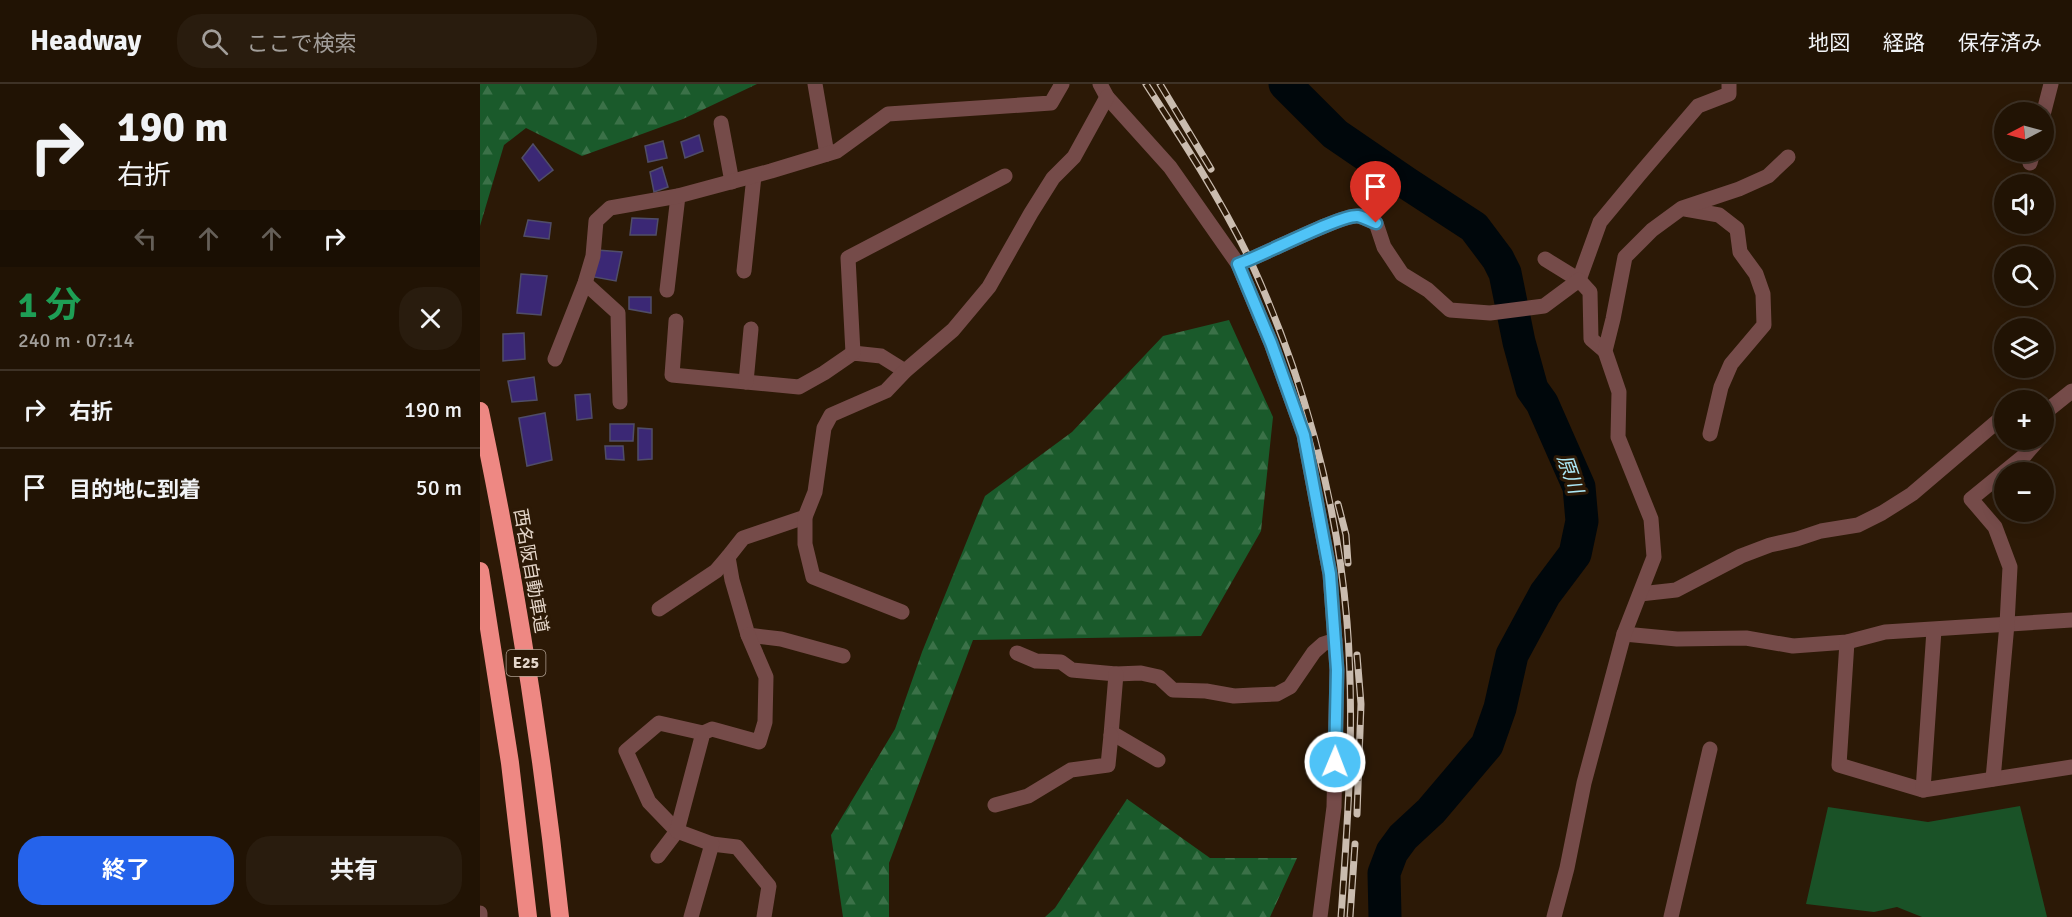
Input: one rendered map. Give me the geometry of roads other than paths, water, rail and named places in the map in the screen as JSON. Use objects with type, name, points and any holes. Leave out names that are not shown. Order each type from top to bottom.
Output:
[{"type":"highway","name":"西名阪自動車道","points":[[480,411],[522,638],[560,917]]},
{"type":"highway","name":"E25","points":[[480,571],[510,763],[528,917]]},
{"type":"street","points":[[814,84],[827,154]]},
{"type":"street","points":[[555,360],[593,256],[596,221],[610,208],[678,196],[837,151],[888,114],[1051,103],[1062,84]]},
{"type":"street","points":[[1238,264],[1341,219],[1358,216],[1376,223],[1384,247],[1402,274],[1428,290],[1450,310],[1490,313],[1544,306],[1579,280],[1600,222],[1698,106],[1729,94],[1729,84]]},
{"type":"street","points":[[2046,102],[2051,84]]},
{"type":"street","points":[[902,612],[813,577],[805,544],[805,517],[815,492],[824,428],[831,415],[886,391],[905,371],[953,330],[989,287],[1053,178],[1074,157],[1104,90],[1170,167],[1238,264],[1271,343],[1304,435],[1330,574],[1337,670],[1334,807],[1320,917]]},
{"type":"street","points":[[720,123],[732,182]]},
{"type":"street","points":[[1605,351],[1625,257],[1652,230],[1682,208],[1768,177],[1788,157]]},
{"type":"street","points":[[744,271],[753,176]]},
{"type":"street","points":[[853,353],[848,258],[1005,176]]},
{"type":"street","points":[[667,290],[678,196]]},
{"type":"street","points":[[1682,208],[1719,215],[1737,229],[1740,252],[1756,274],[1763,294],[1764,325],[1731,364],[1721,387],[1710,434]]},
{"type":"street","points":[[1545,259],[1579,280],[1590,291],[1590,339],[1605,351],[1619,392],[1618,437],[1652,519],[1654,557],[1624,634],[1584,783],[1567,868],[1554,917]]},
{"type":"street","points":[[585,283],[618,312],[620,402]]},
{"type":"street","points":[[676,321],[672,375],[799,387],[853,353],[881,356],[905,371]]},
{"type":"street","points":[[746,382],[751,329]]},
{"type":"street","points":[[2054,405],[2072,391]]},
{"type":"street","points":[[1640,594],[1676,590],[1741,556],[1770,545],[1821,531],[1858,525],[1912,494],[1994,424]]},
{"type":"street","points":[[1993,779],[2010,567],[1995,527],[1971,499],[2029,450]]},
{"type":"street","points":[[659,609],[716,571],[743,538],[805,517]]},
{"type":"street","points":[[728,557],[748,636],[766,677],[765,722],[759,742],[712,729],[703,733],[659,723],[626,751],[649,802],[677,831],[712,844],[737,847],[769,886],[764,917]]},
{"type":"street","points":[[1624,634],[1677,639],[1746,638],[1793,646],[1847,642],[1885,632],[2072,620]]},
{"type":"street","points":[[1923,790],[1934,630]]},
{"type":"street","points":[[748,636],[781,639],[843,656]]},
{"type":"street","points":[[1017,653],[1036,661],[1061,662],[1072,670],[1116,674],[1141,673],[1159,677],[1173,690],[1206,691],[1234,696],[1277,694],[1290,687],[1314,652],[1323,644],[1335,640]]},
{"type":"street","points":[[1847,642],[1839,765],[1923,790],[2072,767]]},
{"type":"street","points":[[995,805],[1028,796],[1071,770],[1108,765],[1116,674]]},
{"type":"street","points":[[658,856],[677,831],[703,733]]},
{"type":"street","points":[[1111,735],[1117,736],[1158,760]]},
{"type":"street","points":[[1671,917],[1710,749]]},
{"type":"street","points":[[691,917],[712,844]]},
{"type":"waterway","name":"原川","points":[[1285,84],[1335,134],[1474,227],[1498,259],[1505,273],[1519,342],[1532,389],[1542,403],[1579,487],[1582,521],[1575,554],[1545,594],[1512,655],[1500,708],[1487,745],[1431,811],[1403,837],[1392,852],[1384,873],[1385,917]]},
{"type":"railway","points":[[1146,84],[1214,192],[1250,260],[1269,303],[1301,391],[1326,483],[1342,576],[1349,659],[1350,770],[1341,917]]},
{"type":"railway","points":[[1160,84],[1211,169]]},
{"type":"railway","points":[[1338,504],[1346,535],[1348,563]]},
{"type":"railway","points":[[1357,655],[1361,704],[1357,814]]},
{"type":"railway","points":[[1350,917],[1355,844]]}]
